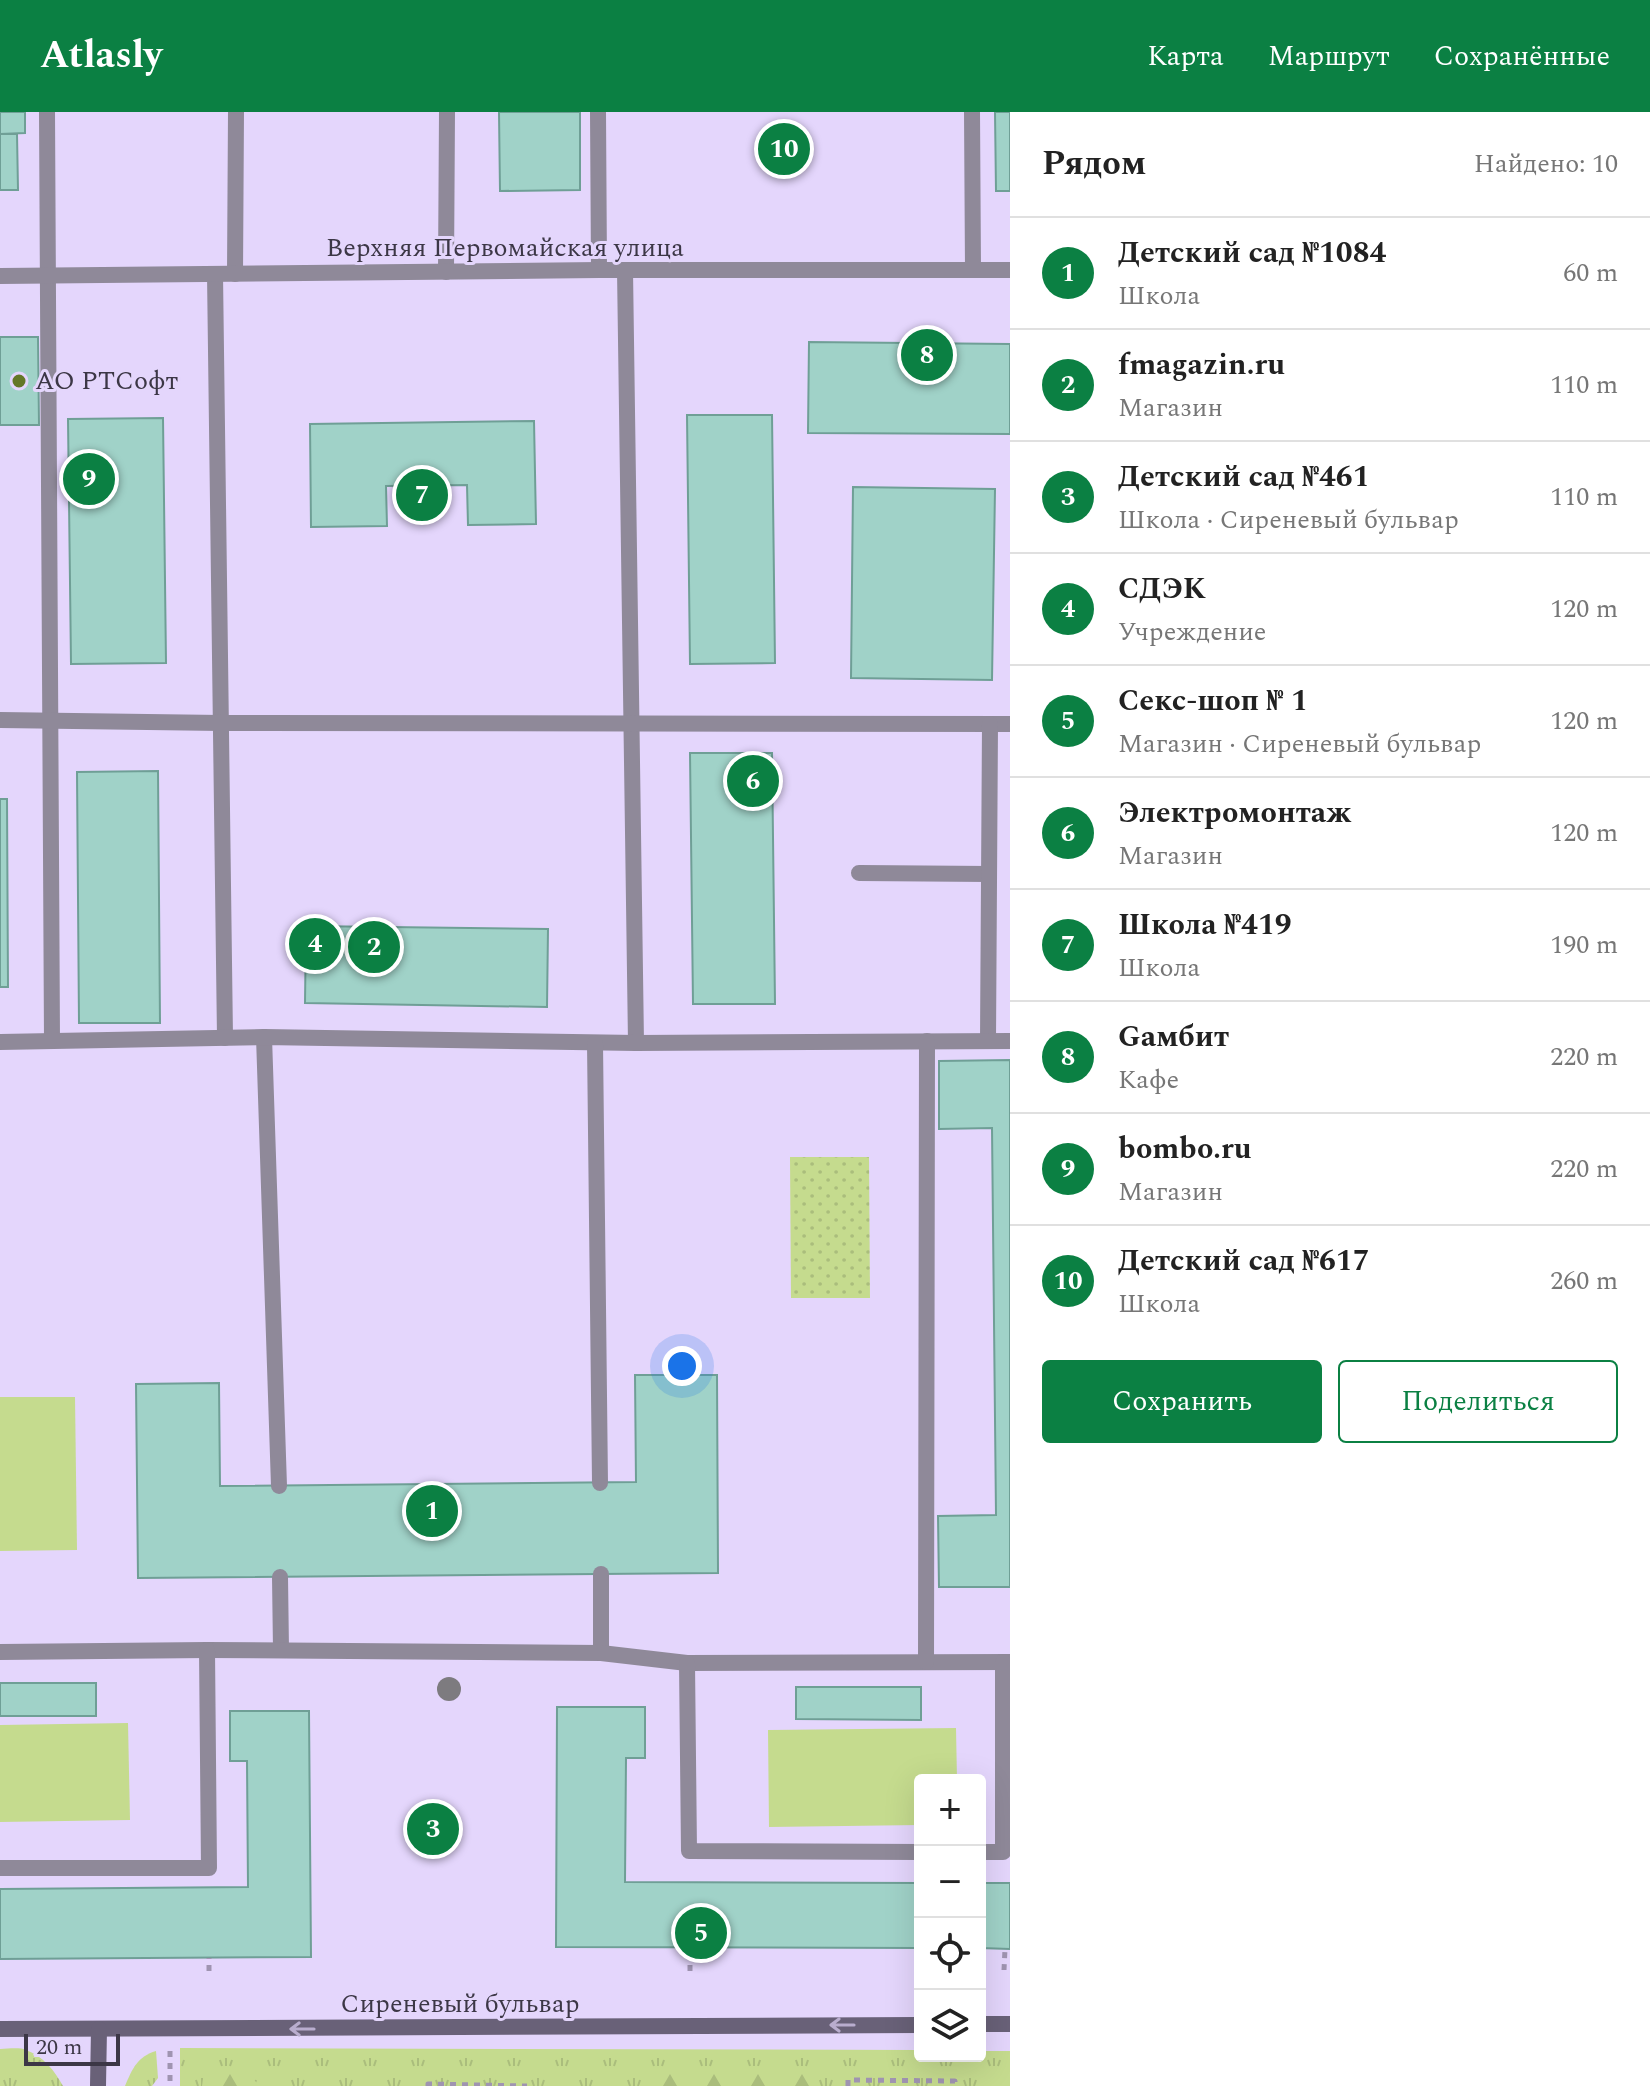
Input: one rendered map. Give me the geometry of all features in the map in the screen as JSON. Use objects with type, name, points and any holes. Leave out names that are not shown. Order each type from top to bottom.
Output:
[{"type":"main road","points":[[986,2024],[1010,2024]]},
{"type":"main road","name":"Сиреневый бульвар","points":[[0,2029],[914,2025]]},
{"type":"main road","points":[[98,2086],[99,2029]]},
{"type":"street","points":[[47,112],[52,1041]]},
{"type":"street","points":[[235,274],[236,112]]},
{"type":"street","points":[[446,272],[447,112]]},
{"type":"street","points":[[598,112],[599,270]]},
{"type":"street","points":[[972,112],[973,270]]},
{"type":"street","name":"Верхняя Первомайская улица","points":[[0,276],[599,270],[1010,270]]},
{"type":"street","points":[[625,270],[636,1043]]},
{"type":"street","points":[[215,274],[225,1038]]},
{"type":"street","points":[[0,720],[1010,724]]},
{"type":"street","points":[[988,1041],[990,724]]},
{"type":"street","points":[[859,873],[989,874]]},
{"type":"street","points":[[0,1042],[264,1037],[595,1043],[1010,1041]]},
{"type":"street","points":[[264,1037],[279,1486]]},
{"type":"street","points":[[926,1662],[927,1041]]},
{"type":"street","points":[[595,1043],[600,1483]]},
{"type":"street","points":[[601,1574],[601,1653]]},
{"type":"street","points":[[280,1577],[281,1650]]},
{"type":"street","points":[[0,1868],[209,1868],[207,1650]]},
{"type":"street","points":[[0,1652],[281,1650],[601,1653],[687,1663],[1007,1662],[1003,1852],[986,1852]]},
{"type":"street","points":[[687,1663],[689,1851],[914,1852]]},
{"type":"path","points":[[690,1947],[690,1971]]},
{"type":"path","points":[[1004,1970],[1005,1949]]},
{"type":"path","points":[[209,1958],[209,1971]]},
{"type":"path","points":[[170,2029],[170,2086]]},
{"type":"path","points":[[848,2086],[848,2080],[955,2081],[955,2086]]},
{"type":"path","points":[[428,2086],[527,2086]]},
{"type":"green space","points":[[790,1157],[869,1157],[870,1298],[791,1298]]},
{"type":"green space","points":[[0,1397],[75,1397],[77,1550],[0,1551]]},
{"type":"green space","points":[[128,1723],[130,1820],[0,1822],[0,1725]]},
{"type":"green space","points":[[956,1728],[957,1774],[914,1774],[914,1825],[769,1827],[768,1730]]},
{"type":"green space","points":[[180,2048],[914,2050],[914,2062],[986,2062],[986,2051],[1010,2051],[1010,2086],[180,2086]]},
{"type":"green space","points":[[0,2049],[20,2049],[38,2056],[63,2086],[0,2086]]},
{"type":"green space","points":[[156,2051],[158,2078],[152,2086],[125,2086],[136,2064]]},
{"type":"green space","points":[[239,2065],[260,2086],[202,2086],[203,2079]]},
{"type":"green space","points":[[806,2067],[813,2086],[639,2086],[655,2072]]},
{"type":"building","points":[[0,112],[25,112],[25,133],[0,134]]},
{"type":"building","points":[[499,112],[580,112],[580,190],[500,191]]},
{"type":"building","points":[[995,112],[1010,112],[1010,191],[996,191]]},
{"type":"building","points":[[0,134],[17,134],[18,190],[0,190]]},
{"type":"building","name":"АО РТСофт","points":[[0,337],[38,337],[39,425],[0,425]]},
{"type":"building","points":[[809,342],[1010,344],[1010,434],[808,433]]},
{"type":"building","points":[[687,415],[772,415],[775,663],[690,664]]},
{"type":"building","points":[[163,418],[166,663],[71,664],[68,419]]},
{"type":"building","points":[[534,421],[536,524],[468,525],[467,485],[386,486],[387,526],[311,527],[310,424]]},
{"type":"building","points":[[853,487],[995,489],[992,680],[851,678]]},
{"type":"building","points":[[690,753],[772,753],[775,1004],[693,1004]]},
{"type":"building","points":[[158,771],[160,1023],[79,1023],[77,772]]},
{"type":"building","points":[[0,799],[7,799],[8,987],[0,987]]},
{"type":"building","points":[[306,926],[548,929],[547,1007],[305,1003]]},
{"type":"building","points":[[1010,1060],[1010,1587],[939,1587],[938,1516],[996,1515],[992,1128],[939,1129],[939,1061]]},
{"type":"building","points":[[635,1375],[717,1375],[718,1573],[138,1578],[136,1384],[219,1383],[220,1486],[636,1482]]},
{"type":"building","points":[[0,1683],[96,1683],[96,1716],[0,1716]]},
{"type":"building","points":[[796,1687],[921,1687],[921,1720],[796,1719]]},
{"type":"building","points":[[557,1707],[645,1707],[645,1758],[626,1758],[625,1882],[914,1883],[914,1948],[556,1947]]},
{"type":"building","points":[[230,1711],[309,1711],[311,1957],[0,1959],[0,1889],[248,1887],[247,1761],[230,1761]]},
{"type":"building","points":[[986,1883],[1010,1883],[1010,1949],[986,1948]]},
{"type":"place","name":"Детский сад №617","points":[[784,149]]},
{"type":"place","name":"Gамбит","points":[[927,355]]},
{"type":"place","name":"АО РТСофт","points":[[19,381]]},
{"type":"place","name":"bombo.ru","points":[[89,479]]},
{"type":"place","name":"Школа №419","points":[[422,495]]},
{"type":"place","name":"Электромонтаж","points":[[753,781]]},
{"type":"place","name":"СДЭК","points":[[315,944]]},
{"type":"place","name":"fmagazin.ru","points":[[374,947]]},
{"type":"place","name":"Детский сад №1084","points":[[432,1511]]},
{"type":"place","name":"Детский сад №461","points":[[433,1829]]},
{"type":"place","name":"Секс-шоп № 1","points":[[701,1933]]}]
